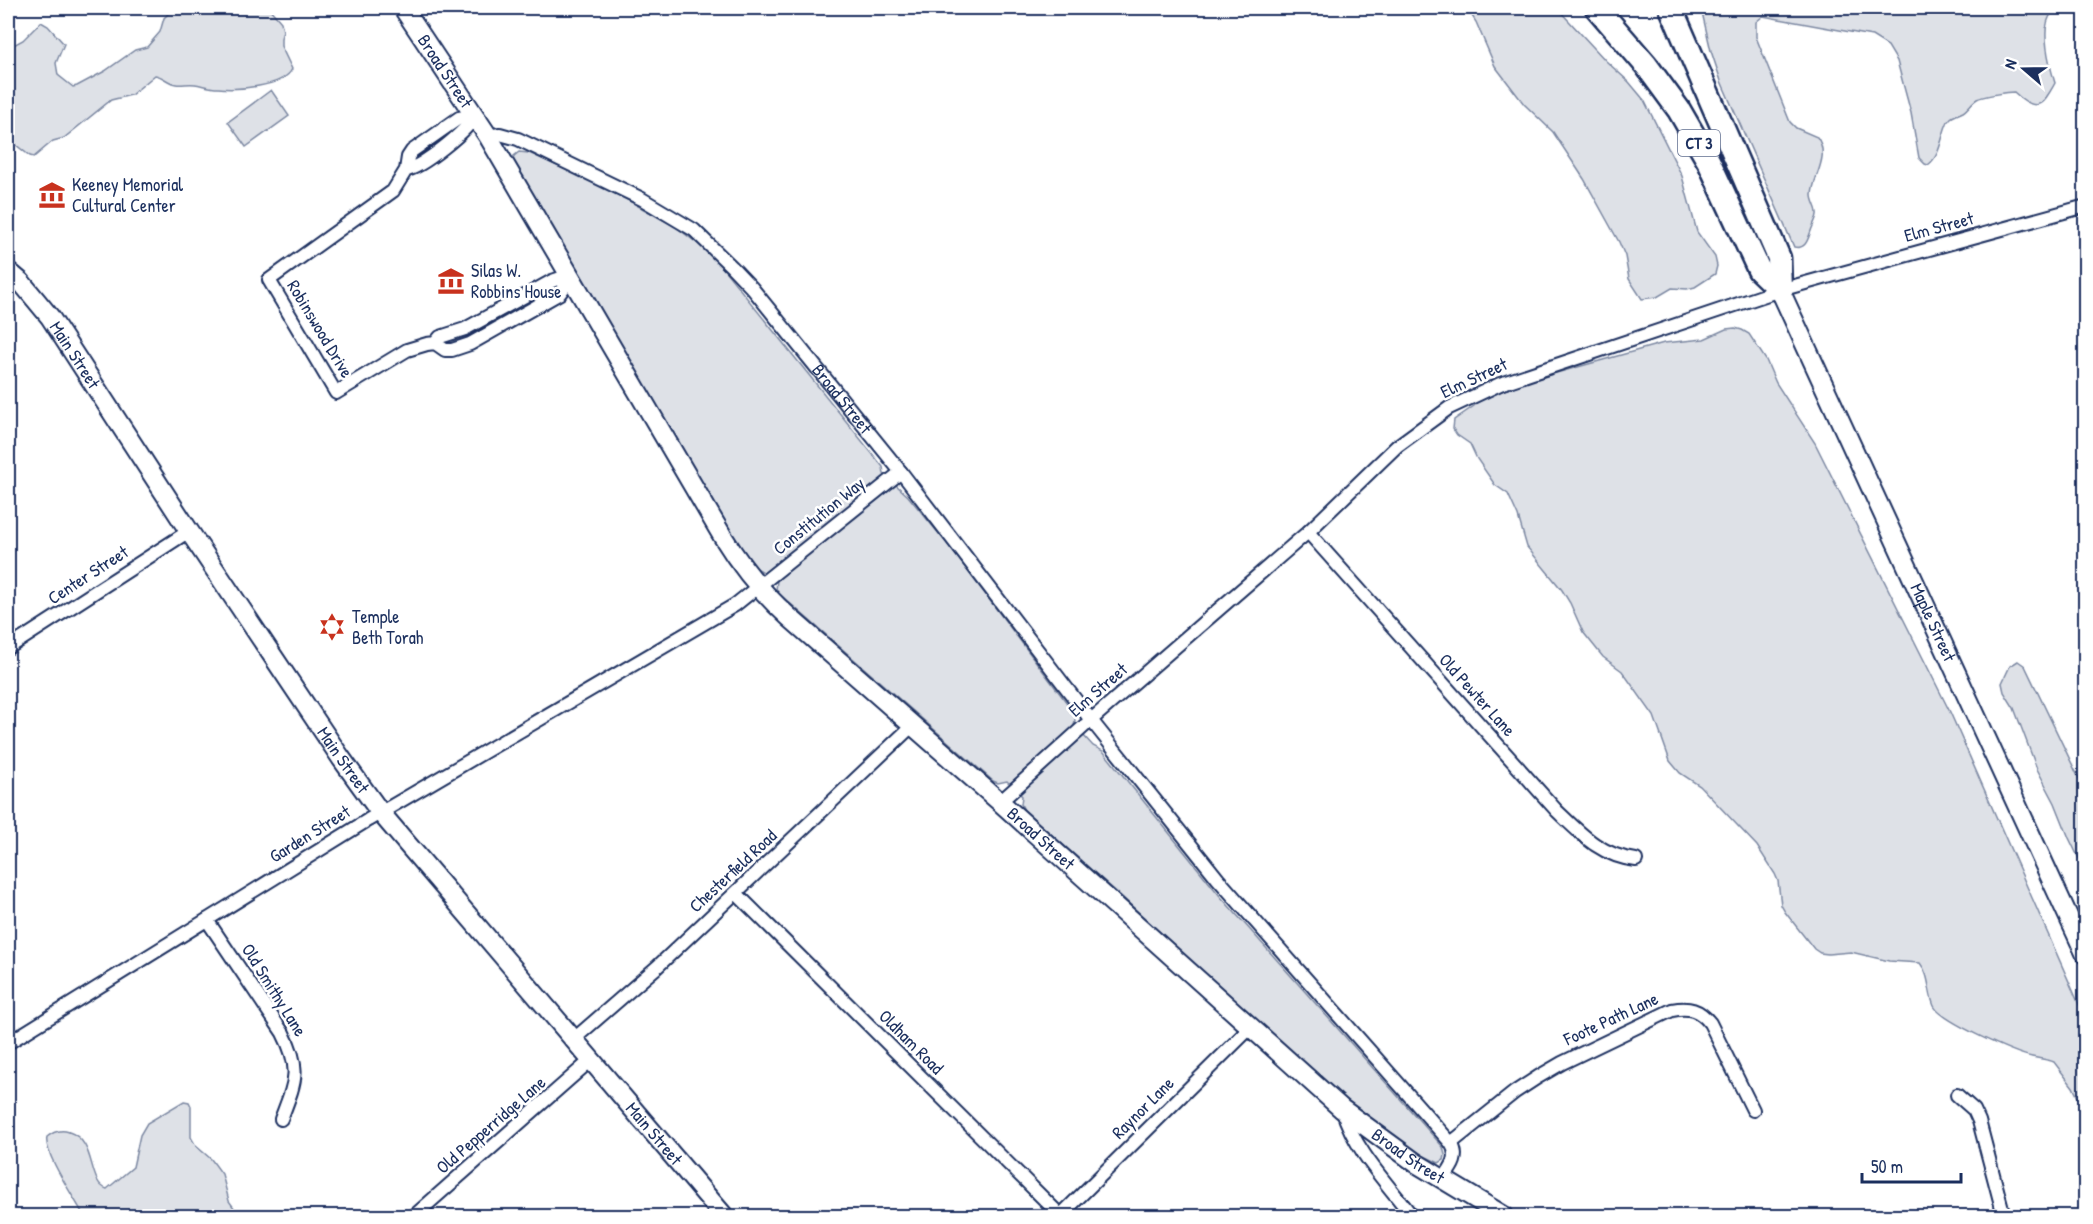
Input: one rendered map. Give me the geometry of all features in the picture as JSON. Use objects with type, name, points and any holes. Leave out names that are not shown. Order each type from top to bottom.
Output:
[{"type":"highway","name":"CT 3","points":[[1597,8],[1646,65],[1679,110],[1709,162],[1760,270],[1780,290]]},
{"type":"highway","name":"CT 3","points":[[1671,8],[1779,258],[1780,290]]},
{"type":"street","name":"Broad Street","points":[[403,8],[488,136],[723,537],[758,588],[1342,1109],[1393,1147],[1443,1179],[1455,1160],[1455,1149],[1451,1143],[1218,879],[1091,720],[901,472],[752,288],[712,246],[694,231],[642,199],[536,147],[509,136],[488,136]]},
{"type":"street","name":"Robinswood Drive","points":[[475,115],[459,118],[412,151],[408,157],[406,170],[393,190],[269,280],[336,393],[407,350],[435,343],[440,337],[465,329],[552,281],[571,278]]},
{"type":"street","name":"Elm Street","points":[[1000,802],[1308,532],[1397,446],[1449,408],[1476,393],[1780,290],[2085,206]]},
{"type":"street","name":"Main Street","points":[[8,271],[21,282],[50,317],[189,531],[380,813],[724,1216]]},
{"type":"street","name":"Maple Street","points":[[1780,290],[2085,955]]},
{"type":"street","name":"Constitution Way","points":[[758,588],[901,472]]},
{"type":"street","name":"Center Street","points":[[8,648],[189,531]]},
{"type":"street","name":"Old Pewter Lane","points":[[1308,532],[1557,811],[1598,848],[1611,855],[1636,860]]},
{"type":"street","name":"Garden Street","points":[[8,1043],[380,813],[717,616],[758,588]]},
{"type":"street","name":"Chesterfield Road","points":[[573,1040],[657,968],[913,725]]},
{"type":"street","name":"Oldham Road","points":[[736,893],[1061,1216]]},
{"type":"street","name":"Old Smithy Lane","points":[[207,920],[283,1033],[291,1049],[295,1063],[295,1077],[281,1119]]},
{"type":"street","name":"Foote Path Lane","points":[[1451,1143],[1515,1092],[1562,1063],[1672,1010],[1684,1008],[1703,1014],[1710,1023],[1753,1110]]},
{"type":"street","name":"Raynor Lane","points":[[1061,1216],[1251,1026]]},
{"type":"street","name":"Old Pepperridge Lane","points":[[414,1216],[591,1060]]},
{"type":"street","points":[[1957,1095],[1974,1110],[1979,1121],[2004,1216]]},
{"type":"street","points":[[1342,1109],[1348,1128],[1361,1151],[1412,1216]]},
{"type":"street","points":[[1443,1179],[1504,1216]]},
{"type":"shaded area","points":[[174,8],[269,8],[281,22],[283,31],[281,46],[292,69],[280,80],[259,86],[236,88],[176,84],[155,75],[131,95],[111,100],[64,138],[53,141],[34,157],[11,141],[9,138],[13,124],[8,117],[8,48],[23,40],[41,22],[48,26],[64,44],[56,63],[58,75],[73,87],[105,71],[135,50],[147,47],[160,32],[164,18]]},
{"type":"shaded area","points":[[1467,8],[1557,8],[1606,61],[1629,82],[1644,100],[1682,176],[1697,232],[1715,257],[1717,266],[1715,274],[1695,287],[1672,288],[1657,297],[1642,299],[1629,279],[1625,256],[1619,242],[1584,179],[1553,132],[1524,104],[1495,66],[1476,22]]},
{"type":"shaded area","points":[[1701,8],[2065,8],[2056,10],[2048,19],[2047,47],[2055,83],[2042,102],[2033,105],[2014,92],[1977,99],[1965,111],[1949,120],[1938,152],[1928,165],[1919,158],[1911,113],[1897,61],[1888,46],[1872,36],[1763,16],[1756,22],[1756,37],[1790,122],[1796,128],[1817,137],[1821,144],[1822,159],[1812,195],[1817,216],[1805,244],[1794,247],[1721,81]]},
{"type":"shaded area","points":[[271,90],[289,116],[246,147],[228,122]]},
{"type":"shaded area","points":[[519,152],[529,153],[606,188],[676,227],[718,262],[883,467],[884,474],[908,496],[949,546],[1076,715],[1074,725],[1093,746],[1103,751],[1220,896],[1443,1147],[1444,1160],[1439,1163],[1414,1151],[1314,1075],[1121,896],[1024,810],[1021,804],[1022,796],[1007,781],[998,783],[993,781],[776,591],[777,580],[753,566],[743,553],[573,267],[513,160]]},
{"type":"shaded area","points":[[1735,328],[1749,334],[1766,360],[1776,383],[1815,443],[1950,712],[2085,1018],[2085,1112],[2073,1087],[2054,1062],[2032,1057],[1995,1043],[1963,1028],[1939,1012],[1934,1006],[1926,973],[1920,963],[1889,961],[1851,952],[1820,953],[1814,949],[1781,905],[1778,881],[1757,846],[1700,786],[1680,773],[1670,761],[1654,716],[1622,671],[1603,657],[1583,632],[1562,590],[1527,547],[1518,516],[1508,494],[1495,485],[1477,459],[1470,444],[1457,435],[1453,429],[1454,420],[1479,400],[1524,382],[1664,343],[1704,339],[1726,329]]},
{"type":"shaded area","points":[[2018,661],[2025,666],[2085,791],[2085,871],[2055,803],[2037,769],[2014,708],[2004,692],[2002,683],[2010,666]]},
{"type":"shaded area","points":[[184,1101],[189,1102],[191,1106],[191,1137],[196,1146],[211,1159],[222,1174],[229,1201],[240,1216],[84,1216],[55,1165],[47,1144],[47,1137],[54,1132],[63,1131],[78,1137],[88,1152],[97,1179],[107,1189],[133,1167],[140,1135],[147,1123]]},
{"type":"place","name":"Keeney Memorial Cultural Center","points":[[52,195]]},
{"type":"place","name":"Silas W. Robbins House","points":[[451,281]]},
{"type":"place","name":"Temple Beth Torah","points":[[332,627]]}]
